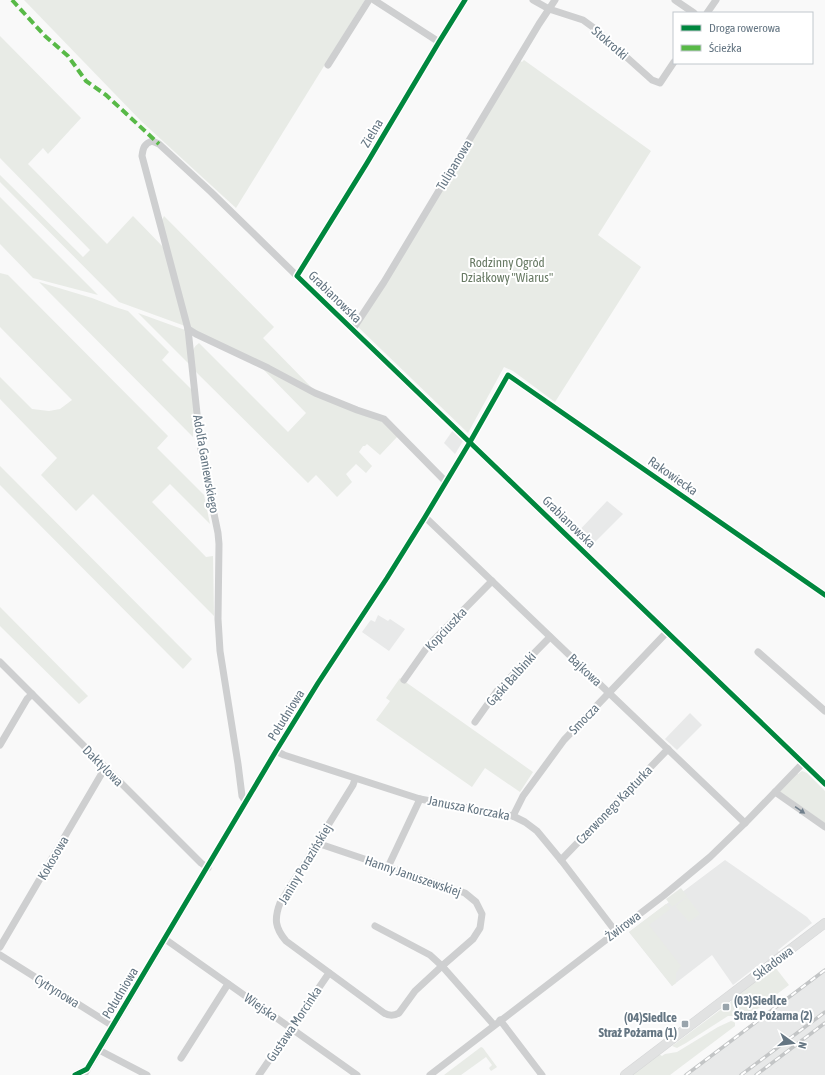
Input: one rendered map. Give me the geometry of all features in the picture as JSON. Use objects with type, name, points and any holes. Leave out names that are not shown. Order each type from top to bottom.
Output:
[{"type":"main road","name":"Składowa","points":[[625,1075],[825,923]]},
{"type":"street","points":[[328,65],[369,0]]},
{"type":"street","points":[[374,0],[439,42]]},
{"type":"street","name":"Zielna","points":[[297,276],[465,0]]},
{"type":"street","name":"Stokrotki","points":[[533,0],[549,9],[583,20],[652,80],[660,83],[673,64]]},
{"type":"street","name":"Tulipanowa","points":[[353,329],[384,282],[539,24],[555,0]]},
{"type":"street","points":[[675,0],[693,12]]},
{"type":"street","points":[[708,12],[716,0]]},
{"type":"street","name":"Adolfa Ganiewskiego","points":[[159,144],[152,141],[147,143],[143,148],[142,156],[188,329],[201,450],[218,533],[218,619],[220,651],[242,796],[246,802]]},
{"type":"street","name":"Grabianowska","points":[[159,144],[211,192],[825,784]]},
{"type":"street","points":[[188,329],[315,393],[384,419],[446,482]]},
{"type":"street","name":"Południowa","points":[[75,1075],[86,1072],[276,751],[318,683],[388,578],[470,442],[508,375]]},
{"type":"street","name":"Rakowiecka","points":[[508,375],[825,595]]},
{"type":"street","name":"Bajkowa","points":[[425,517],[745,823]]},
{"type":"street","name":"Kopciuszka","points":[[404,680],[428,646],[492,581]]},
{"type":"street","name":"Smocza","points":[[513,816],[523,796],[564,740],[667,632]]},
{"type":"street","name":"Gąski Balbinki","points":[[475,722],[497,691],[550,637]]},
{"type":"street","points":[[758,652],[825,711]]},
{"type":"street","name":"Daktylowa","points":[[0,662],[201,863],[208,868]]},
{"type":"street","points":[[0,745],[27,699],[32,694]]},
{"type":"street","name":"Czerwonego Kapturka","points":[[561,860],[668,749]]},
{"type":"street","name":"Janusza Korczaka","points":[[276,751],[355,779],[420,799],[513,816],[525,822],[537,831],[561,860],[616,932]]},
{"type":"street","name":"Żwirowa","points":[[430,1075],[663,896],[710,857],[803,763]]},
{"type":"street","name":"Kokosowa","points":[[0,948],[106,768]]},
{"type":"street","name":"Janiny Porazińskiej","points":[[355,779],[353,785],[280,903],[276,914],[276,920],[280,935],[286,941],[384,1013],[392,1016]]},
{"type":"street","points":[[775,792],[825,827]]},
{"type":"street","points":[[388,867],[420,799]]},
{"type":"street","name":"Hanny Januszewskiej","points":[[317,843],[464,893],[476,902],[482,914],[480,928],[473,939],[415,991],[399,1013],[392,1016]]},
{"type":"street","points":[[375,926],[430,955],[498,1023],[542,1075]]},
{"type":"street","name":"Wiejska","points":[[165,939],[357,1075]]},
{"type":"street","name":"Cytrynowa","points":[[0,955],[113,1026]]},
{"type":"street","name":"Gustawa Morcinka","points":[[260,1075],[330,973]]},
{"type":"street","points":[[181,1058],[228,984]]},
{"type":"street","points":[[99,1050],[147,1075]]},
{"type":"shaded area","points":[[453,430],[463,441],[455,454],[444,443]]},
{"type":"shaded area","points":[[607,501],[623,514],[589,548],[575,535]]},
{"type":"shaded area","points":[[378,615],[388,621],[390,619],[405,629],[389,651],[362,632],[371,620],[375,622]]},
{"type":"shaded area","points":[[690,713],[702,725],[677,750],[665,739]]},
{"type":"shaded area","points":[[725,860],[807,917],[812,923],[778,950],[779,952],[762,964],[761,963],[733,985],[712,955],[672,986],[629,932]]},
{"type":"shaded area","points":[[825,968],[825,1075],[683,1075]]},
{"type":"green space","points":[[24,0],[365,0],[236,208],[141,121]]},
{"type":"green space","points":[[0,36],[81,118],[48,154],[43,148],[28,164],[107,244],[133,216],[165,249],[185,326],[119,302],[0,182],[0,175],[83,257],[90,250],[0,158]]},
{"type":"green space","name":"Rodzinny Ogród Działkowy \"Wiarus\"","points":[[524,60],[651,151],[598,235],[641,267],[555,402],[513,371],[504,367],[468,433],[357,326],[520,61],[522,62]]},
{"type":"green space","points":[[0,197],[98,295],[33,278],[0,244]]},
{"type":"green space","points":[[164,216],[274,327],[263,338],[312,388],[190,328],[161,222]]},
{"type":"green space","points":[[0,273],[8,275],[168,436],[157,448],[204,495],[210,524],[170,484],[152,502],[206,557],[213,556],[214,616],[93,494],[76,511],[41,475],[57,458],[0,399],[0,377],[32,409],[49,411],[60,409],[72,400],[0,327]]},
{"type":"green space","points":[[39,282],[92,298],[128,311],[169,352],[162,360],[192,390],[196,431],[193,429],[193,437]]},
{"type":"green space","points":[[138,313],[185,330],[190,365]]},
{"type":"green space","points":[[199,343],[288,432],[306,413],[260,366],[383,422],[398,436],[380,455],[367,444],[363,446],[359,452],[372,466],[366,473],[356,464],[346,474],[352,482],[337,497],[316,475],[308,483],[194,370],[193,352]]},
{"type":"green space","points":[[0,466],[192,659],[183,669],[0,485]]},
{"type":"green space","points":[[0,607],[88,696],[79,704],[0,626]]},
{"type":"green space","points":[[400,678],[533,772],[520,792],[485,768],[472,787],[376,720],[390,701],[386,698]]},
{"type":"green space","points":[[802,771],[807,773],[825,791],[825,823],[780,792],[780,790],[797,773],[798,774]]},
{"type":"green space","points":[[681,888],[687,896],[672,907],[666,899]]},
{"type":"green space","points":[[687,897],[700,914],[689,922],[676,907]]},
{"type":"green space","points":[[666,904],[670,908],[669,910],[649,925],[681,966],[676,973],[676,983],[672,986],[629,932]]},
{"type":"green space","points":[[775,967],[789,985],[743,1020],[737,1016],[728,1016],[677,1048],[672,1046],[731,1002],[731,1000]]},
{"type":"green space","points":[[731,1021],[735,1023],[735,1026],[670,1075],[631,1075],[659,1054],[662,1056],[677,1052],[718,1027]]},
{"type":"green space","points":[[481,1047],[497,1067],[491,1071],[489,1068],[492,1065],[486,1057],[461,1075],[444,1075]]},
{"type":"railway","points":[[686,1075],[825,970]]},
{"type":"railway","points":[[741,1075],[825,1012]]},
{"type":"railway","points":[[756,1075],[825,1023]]},
{"type":"marked path","points":[[12,0],[45,36],[68,56],[86,81],[106,95],[159,144]]},
{"type":"cycle path","points":[[465,0],[297,276],[825,784]]},
{"type":"cycle path","points":[[75,1075],[87,1069],[276,751],[425,517],[508,375],[825,595]]},
{"type":"place","name":"(03)Siedlce Straż Pożarna (2)","points":[[726,1007]]},
{"type":"place","name":"(04)Siedlce Straż Pożarna (1)","points":[[685,1024]]}]
